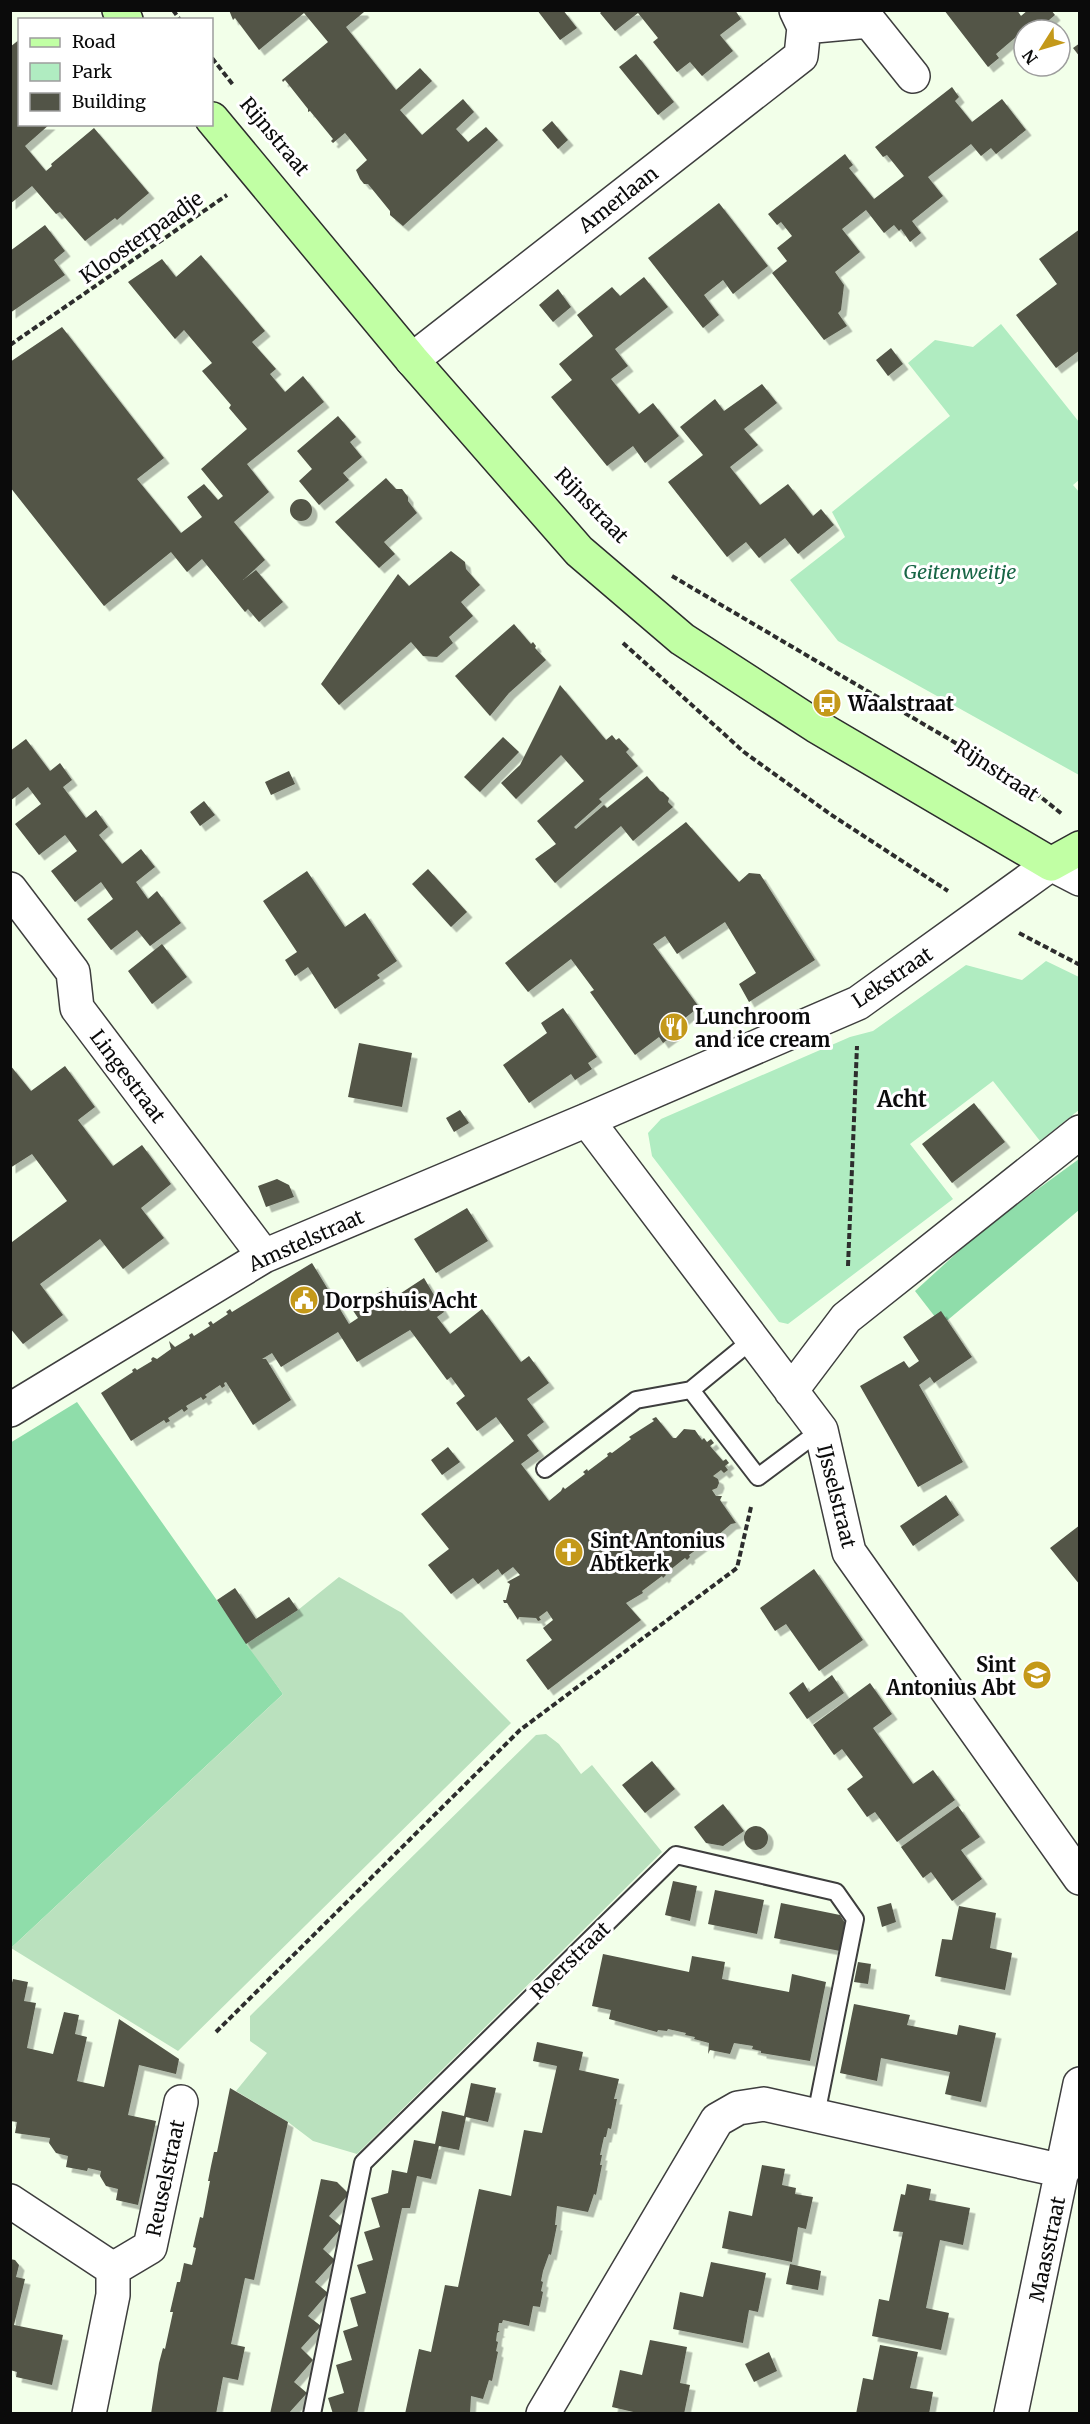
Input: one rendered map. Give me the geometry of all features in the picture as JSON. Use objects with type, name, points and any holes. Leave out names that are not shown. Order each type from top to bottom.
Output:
[{"type":"street","name":"Amerlaan","points":[[412,360],[801,56],[800,19],[876,16],[913,76]]},
{"type":"street","name":"Rijnstraat","points":[[213,120],[412,360],[579,551],[682,639],[816,726],[1051,864]]},
{"type":"street","points":[[1051,864],[1080,848]]},
{"type":"street","points":[[1051,864],[1080,879]]},
{"type":"street","name":"Lekstraat","points":[[587,1120],[858,1003],[1051,864]]},
{"type":"street","name":"Lingestraat","points":[[10,890],[73,972],[77,1008],[264,1256]]},
{"type":"street","name":"Amstelstraat","points":[[10,1410],[264,1256],[587,1120]]},
{"type":"street","name":"IJsselstraat","points":[[587,1120],[821,1431],[849,1552],[1080,1878]]},
{"type":"street","points":[[791,1392],[846,1318],[1080,1132]]},
{"type":"street","name":"Maasstraat","points":[[1011,2414],[1080,2084]]},
{"type":"street","name":"Reuselstraat","points":[[112,2269],[150,2247],[181,2102]]},
{"type":"street","points":[[543,2414],[717,2120],[738,2108],[764,2104],[1063,2171]]},
{"type":"street","points":[[10,2201],[112,2269],[113,2295],[89,2414]]},
{"type":"lane","points":[[545,1469],[636,1400],[691,1390],[752,1340]]},
{"type":"lane","points":[[691,1390],[758,1477],[821,1431]]},
{"type":"lane","name":"Roerstraat","points":[[312,2414],[363,2163],[676,1855],[836,1892],[855,1919],[816,2115]]},
{"type":"path","name":"Rijnstraat","points":[[213,59],[241,94]]},
{"type":"path","name":"Kloosterpaadje","points":[[10,345],[227,195],[256,171]]},
{"type":"path","name":"Rijnstraat","points":[[663,570],[689,588],[976,755],[1032,790],[1064,815]]},
{"type":"path","points":[[983,914],[1080,965]]},
{"type":"path","points":[[846,1318],[858,1003]]},
{"type":"path","points":[[216,2032],[520,1730],[737,1568],[758,1477]]},
{"type":"green space","name":"Geitenweitje","points":[[1001,324],[1079,422],[1079,480],[1073,485],[1080,493],[1079,775],[838,641],[790,580],[845,537],[832,512],[950,416],[908,363],[935,340],[973,347]]},
{"type":"green space","points":[[1046,961],[1079,977],[1079,1110],[1040,1141],[993,1081],[910,1144],[953,1199],[788,1324],[779,1322],[652,1156],[648,1133],[661,1119],[850,1037],[873,1031],[966,965],[1022,980]]},
{"type":"green space","points":[[1079,1159],[1079,1210],[943,1324],[939,1322],[915,1291],[982,1230]]},
{"type":"green space","points":[[77,1402],[283,1694],[11,1948],[10,1443]]},
{"type":"green space","points":[[339,1577],[402,1613],[511,1723],[178,2051],[11,1948],[283,1694],[246,1644],[298,1610]]},
{"type":"green space","points":[[546,1734],[559,1744],[581,1774],[592,1765],[662,1852],[357,2154],[313,2141],[288,2122],[236,2091],[267,2053],[250,2041],[250,2016],[536,1735]]},
{"type":"building","points":[[229,10],[362,10],[364,12],[346,27],[396,90],[420,68],[432,81],[400,110],[422,135],[463,99],[474,112],[456,129],[468,142],[486,127],[498,140],[403,226],[390,215],[390,211],[368,184],[364,184],[360,179],[356,170],[367,160],[345,133],[333,143],[331,141],[333,139],[310,111],[308,112],[285,80],[283,82],[282,80],[328,42],[304,13],[259,50],[235,18],[233,20]]},
{"type":"building","points":[[537,10],[563,10],[577,28],[560,40]]},
{"type":"building","points":[[603,10],[735,10],[741,19],[720,35],[733,51],[702,76],[690,62],[677,72],[653,42],[658,38],[638,13],[615,31],[600,13]]},
{"type":"building","points":[[944,10],[1017,10],[1021,16],[1028,10],[1051,10],[1055,15],[1051,18],[1012,18],[1012,40],[996,54],[999,58],[988,67]]},
{"type":"building","points":[[18,41],[18,126],[48,126],[25,146],[46,171],[52,166],[51,164],[94,128],[149,193],[117,220],[115,218],[85,241],[60,212],[56,214],[32,186],[10,204],[10,47]]},
{"type":"building","points":[[1080,43],[1080,57],[1073,48]]},
{"type":"building","points":[[636,54],[674,102],[658,115],[619,67]]},
{"type":"building","points":[[952,87],[959,97],[955,101],[972,122],[1002,99],[1026,130],[996,154],[991,148],[981,156],[971,144],[928,177],[943,196],[912,221],[921,233],[910,242],[901,229],[899,231],[894,225],[884,233],[866,210],[842,229],[860,252],[835,272],[844,285],[841,310],[838,313],[847,326],[824,340],[772,273],[787,261],[777,248],[792,236],[781,222],[777,225],[768,214],[845,154],[853,165],[849,168],[874,199],[904,176],[887,155],[883,157],[875,147]]},
{"type":"building","points":[[552,121],[568,140],[558,149],[542,130]]},
{"type":"building","points":[[719,203],[768,266],[733,294],[723,280],[704,295],[719,315],[703,328],[648,258]]},
{"type":"building","points":[[45,225],[65,251],[54,260],[65,275],[10,313],[10,251]]},
{"type":"building","points":[[1080,229],[1080,350],[1056,368],[1016,315],[1057,284],[1039,259]]},
{"type":"building","points":[[201,255],[265,331],[252,342],[276,369],[270,374],[285,392],[303,376],[324,402],[247,464],[269,492],[234,522],[265,560],[243,580],[256,570],[283,602],[259,622],[248,609],[245,612],[202,559],[187,572],[171,552],[104,606],[10,487],[10,362],[62,327],[164,458],[137,479],[181,533],[202,517],[187,497],[204,484],[218,500],[223,496],[201,469],[247,429],[229,408],[231,405],[202,371],[212,363],[184,330],[175,339],[128,282],[162,259],[176,277]]},
{"type":"building","points":[[644,277],[668,307],[615,349],[628,366],[611,379],[639,414],[653,403],[679,436],[645,463],[633,446],[607,466],[551,397],[572,380],[559,364],[593,336],[577,315],[612,287],[620,296]]},
{"type":"building","points":[[558,289],[571,307],[553,322],[539,305]]},
{"type":"building","points":[[891,348],[903,364],[888,376],[876,360]]},
{"type":"building","points":[[762,384],[777,403],[744,429],[758,445],[730,467],[760,505],[788,484],[813,516],[821,509],[834,525],[798,554],[785,538],[759,558],[746,542],[727,557],[668,482],[703,455],[680,427],[715,399],[724,411]]},
{"type":"building","points":[[338,416],[356,437],[350,442],[362,457],[343,473],[349,480],[319,505],[299,481],[312,469],[297,451]]},
{"type":"building","points":[[386,478],[396,489],[402,489],[417,513],[384,542],[395,554],[379,568],[335,522]]},
{"type":"building","points":[[301,499],[309,502],[312,510],[309,518],[301,521],[293,518],[290,510],[293,502]]},
{"type":"building","points":[[451,551],[465,562],[466,569],[480,585],[461,602],[473,616],[449,637],[453,643],[437,657],[423,656],[411,642],[339,705],[321,684],[398,574],[409,586]]},
{"type":"building","points":[[514,624],[531,644],[533,642],[535,648],[546,660],[509,693],[490,716],[455,676]]},
{"type":"building","points":[[560,685],[606,740],[612,735],[616,740],[619,738],[629,749],[626,752],[638,766],[599,799],[602,802],[574,827],[576,829],[604,805],[607,808],[647,776],[669,798],[668,802],[673,807],[633,841],[621,826],[555,883],[535,859],[556,844],[537,821],[584,781],[561,755],[516,799],[501,783],[520,765]]},
{"type":"building","points":[[503,737],[519,752],[480,792],[464,777]]},
{"type":"building","points":[[26,739],[50,771],[60,763],[72,780],[63,787],[86,818],[96,810],[108,827],[99,835],[122,864],[141,849],[155,867],[136,882],[148,899],[157,891],[181,923],[150,946],[137,930],[111,950],[87,919],[113,899],[101,882],[75,902],[51,871],[77,851],[65,835],[39,855],[15,824],[41,804],[28,787],[10,801],[10,751]]},
{"type":"building","points":[[289,771],[295,784],[271,795],[265,782]]},
{"type":"building","points":[[204,801],[215,815],[200,826],[190,812]]},
{"type":"building","points":[[686,822],[739,882],[749,873],[760,874],[815,960],[749,1002],[739,984],[756,973],[725,922],[677,954],[665,936],[653,944],[699,1007],[675,1026],[679,1031],[663,1043],[659,1037],[635,1055],[590,992],[594,990],[571,959],[528,992],[505,963]]},
{"type":"building","points":[[428,869],[467,912],[451,927],[412,884]]},
{"type":"building","points":[[307,871],[345,927],[365,913],[397,961],[377,975],[380,978],[335,1009],[308,967],[295,976],[285,960],[297,952],[263,901]]},
{"type":"building","points":[[162,944],[187,977],[152,1004],[128,971]]},
{"type":"building","points":[[563,1008],[597,1057],[588,1063],[592,1069],[575,1080],[571,1074],[529,1103],[503,1065],[547,1033],[541,1023]]},
{"type":"building","points":[[359,1043],[412,1053],[402,1107],[348,1097]]},
{"type":"building","points":[[10,1065],[31,1091],[65,1066],[95,1107],[78,1120],[113,1166],[142,1145],[171,1184],[141,1208],[164,1238],[123,1269],[100,1239],[40,1284],[63,1315],[23,1344],[10,1328],[10,1239],[12,1242],[67,1201],[32,1154],[10,1168]]},
{"type":"building","points":[[974,1103],[1005,1142],[952,1183],[922,1144]]},
{"type":"building","points":[[460,1110],[469,1123],[454,1132],[446,1118]]},
{"type":"building","points":[[277,1179],[289,1185],[294,1197],[266,1207],[258,1186]]},
{"type":"building","points":[[467,1208],[488,1241],[436,1273],[414,1239]]},
{"type":"building","points":[[312,1263],[349,1324],[358,1318],[352,1309],[388,1287],[395,1297],[424,1278],[444,1312],[437,1317],[450,1334],[482,1309],[521,1362],[529,1356],[549,1383],[527,1399],[544,1422],[527,1435],[539,1451],[521,1464],[549,1501],[563,1487],[565,1489],[585,1474],[583,1472],[587,1469],[588,1471],[608,1456],[607,1454],[612,1453],[631,1439],[629,1437],[654,1421],[652,1419],[656,1417],[673,1438],[676,1438],[684,1429],[695,1430],[702,1440],[704,1438],[707,1442],[711,1439],[714,1443],[710,1446],[723,1461],[726,1459],[729,1463],[725,1466],[728,1470],[724,1473],[721,1470],[713,1476],[718,1479],[719,1483],[717,1488],[712,1490],[716,1496],[722,1496],[720,1500],[736,1523],[731,1524],[709,1543],[708,1541],[689,1555],[687,1560],[685,1558],[663,1578],[662,1576],[642,1591],[643,1593],[626,1603],[641,1620],[548,1690],[526,1660],[552,1640],[543,1628],[553,1620],[547,1611],[539,1617],[541,1620],[538,1621],[536,1618],[519,1617],[518,1620],[507,1603],[504,1603],[503,1600],[506,1600],[510,1584],[507,1582],[520,1575],[513,1567],[502,1575],[498,1569],[478,1584],[473,1578],[451,1594],[428,1565],[449,1549],[421,1514],[514,1441],[496,1417],[477,1431],[456,1403],[465,1396],[451,1377],[447,1380],[410,1330],[357,1362],[338,1332],[281,1367],[272,1353],[262,1359],[266,1359],[291,1400],[253,1425],[226,1382],[222,1388],[220,1385],[205,1395],[207,1397],[203,1400],[201,1397],[186,1406],[188,1409],[184,1412],[182,1409],[168,1418],[170,1421],[166,1423],[164,1420],[131,1441],[101,1393],[133,1372],[135,1368],[137,1370],[152,1361],[153,1357],[157,1359],[171,1349],[169,1341],[175,1347],[190,1338],[189,1335],[192,1333],[194,1336],[210,1326],[208,1323],[211,1321],[213,1324],[228,1314],[226,1312],[230,1309],[232,1312]]},
{"type":"building","points":[[941,1311],[972,1357],[934,1383],[930,1377],[919,1385],[963,1462],[918,1487],[860,1386],[904,1361],[909,1368],[919,1361],[903,1337]]},
{"type":"building","points":[[448,1447],[460,1462],[442,1475],[431,1460]]},
{"type":"building","points":[[946,1495],[959,1515],[913,1546],[900,1526]]},
{"type":"building","points":[[1080,1525],[1080,1585],[1050,1548]]},
{"type":"building","points":[[814,1569],[863,1640],[819,1671],[786,1624],[775,1631],[760,1608]]},
{"type":"building","points":[[235,1588],[256,1619],[289,1597],[298,1610],[246,1644],[217,1600]]},
{"type":"building","points":[[832,1675],[844,1693],[807,1719],[789,1693],[803,1682],[809,1692]]},
{"type":"building","points":[[870,1683],[892,1714],[873,1728],[913,1784],[933,1770],[955,1800],[897,1842],[875,1812],[867,1817],[847,1789],[863,1777],[842,1749],[834,1755],[813,1725]]},
{"type":"building","points":[[652,1761],[675,1789],[645,1813],[622,1785]]},
{"type":"building","points":[[723,1804],[744,1831],[723,1846],[706,1843],[694,1827]]},
{"type":"building","points":[[958,1806],[980,1837],[961,1850],[982,1879],[952,1901],[931,1872],[923,1878],[901,1847]]},
{"type":"building","points":[[756,1826],[765,1829],[768,1838],[765,1847],[756,1850],[747,1847],[744,1838],[747,1829]]},
{"type":"building","points":[[673,1881],[697,1886],[690,1921],[665,1915]]},
{"type":"building","points":[[715,1890],[764,1900],[757,1934],[708,1924]]},
{"type":"building","points":[[781,1903],[840,1915],[845,1923],[840,1951],[774,1938]]},
{"type":"building","points":[[891,1903],[896,1922],[882,1927],[877,1907]]},
{"type":"building","points":[[959,1906],[996,1913],[990,1948],[1012,1953],[1005,1990],[935,1976],[942,1939],[952,1940]]},
{"type":"building","points":[[603,1954],[689,1972],[692,1956],[725,1962],[722,1979],[789,1992],[792,1974],[826,1982],[810,2061],[761,2053],[761,2051],[752,2049],[753,2046],[734,2043],[730,2054],[710,2050],[708,2054],[709,2043],[694,2039],[695,2037],[685,2035],[686,2033],[668,2029],[657,2032],[609,2019],[611,2010],[592,2006]]},
{"type":"building","points":[[858,1962],[871,1964],[868,1984],[854,1982]]},
{"type":"building","points":[[13,1979],[28,1982],[24,2001],[36,2003],[27,2048],[53,2054],[64,2012],[79,2015],[75,2034],[87,2037],[77,2081],[104,2087],[119,2019],[179,2059],[176,2074],[139,2065],[128,2115],[156,2121],[138,2205],[116,2200],[118,2189],[106,2186],[100,2176],[101,2171],[66,2167],[68,2156],[56,2153],[49,2143],[50,2138],[15,2133],[17,2122],[10,2121],[10,1990]]},
{"type":"building","points":[[854,2004],[910,2015],[907,2025],[957,2035],[959,2025],[996,2033],[981,2102],[945,2094],[950,2072],[881,2058],[877,2081],[840,2073]]},
{"type":"building","points":[[537,2042],[583,2052],[579,2070],[619,2079],[611,2129],[608,2128],[606,2137],[604,2137],[600,2155],[602,2155],[600,2165],[602,2165],[596,2195],[594,2194],[588,2212],[557,2206],[555,2225],[557,2225],[551,2255],[549,2254],[541,2281],[543,2292],[540,2307],[533,2306],[529,2326],[503,2320],[499,2323],[498,2331],[500,2331],[497,2333],[496,2341],[498,2352],[492,2381],[489,2380],[483,2399],[471,2396],[470,2414],[405,2414],[419,2349],[431,2352],[445,2285],[458,2287],[479,2189],[511,2196],[524,2130],[542,2133],[557,2066],[533,2061]]},
{"type":"building","points":[[471,2083],[496,2088],[488,2122],[466,2117],[459,2150],[439,2146],[431,2179],[417,2176],[410,2208],[402,2208],[357,2414],[333,2414],[328,2398],[344,2393],[336,2365],[352,2360],[343,2331],[358,2326],[350,2298],[366,2293],[357,2265],[373,2260],[364,2232],[380,2227],[371,2198],[388,2193],[392,2170],[407,2173],[414,2140],[435,2144],[442,2111],[464,2116]]},
{"type":"building","points":[[230,2088],[288,2122],[254,2280],[245,2278],[231,2344],[245,2347],[238,2380],[223,2377],[216,2414],[151,2414],[159,2363],[163,2348],[165,2349],[177,2282],[180,2282],[184,2263],[192,2265],[196,2248],[193,2247],[200,2217],[203,2218],[211,2166],[214,2152],[217,2152]]},
{"type":"building","points":[[762,2165],[785,2169],[782,2185],[796,2188],[795,2194],[813,2197],[806,2229],[798,2227],[792,2262],[722,2248],[729,2211],[752,2216]]},
{"type":"building","points":[[321,2179],[337,2182],[349,2194],[329,2216],[342,2227],[323,2249],[335,2260],[315,2282],[328,2293],[308,2316],[321,2326],[301,2348],[313,2360],[294,2382],[307,2393],[288,2414],[270,2414]]},
{"type":"building","points":[[907,2184],[931,2189],[929,2200],[970,2208],[963,2245],[940,2240],[926,2308],[949,2313],[941,2350],[872,2336],[879,2299],[889,2301],[903,2232],[893,2231],[901,2194],[905,2195]]},
{"type":"building","points":[[10,2259],[15,2260],[19,2265],[16,2277],[25,2279],[14,2325],[63,2335],[52,2385],[16,2377],[17,2372],[10,2370]]},
{"type":"building","points":[[711,2262],[766,2273],[758,2312],[749,2310],[743,2343],[673,2329],[680,2292],[703,2297]]},
{"type":"building","points":[[790,2264],[821,2271],[818,2290],[786,2284]]},
{"type":"building","points":[[650,2340],[687,2347],[680,2383],[690,2385],[684,2414],[642,2414],[612,2407],[620,2370],[642,2375]]},
{"type":"building","points":[[880,2345],[918,2352],[910,2388],[933,2392],[929,2414],[856,2414],[863,2378],[873,2380]]},
{"type":"building","points":[[769,2352],[777,2371],[754,2382],[745,2364]]},
{"type":"place","name":"Waalstraat","points":[[827,703]]},
{"type":"place","name":"Lunchroom and ice cream","points":[[674,1027]]},
{"type":"place","name":"Dorpshuis Acht","points":[[304,1300]]},
{"type":"place","name":"Sint Antonius Abtkerk","points":[[569,1552]]},
{"type":"place","name":"Sint Antonius Abt","points":[[1037,1675]]},
{"type":"district","name":"Acht","points":[[902,1099]]}]
